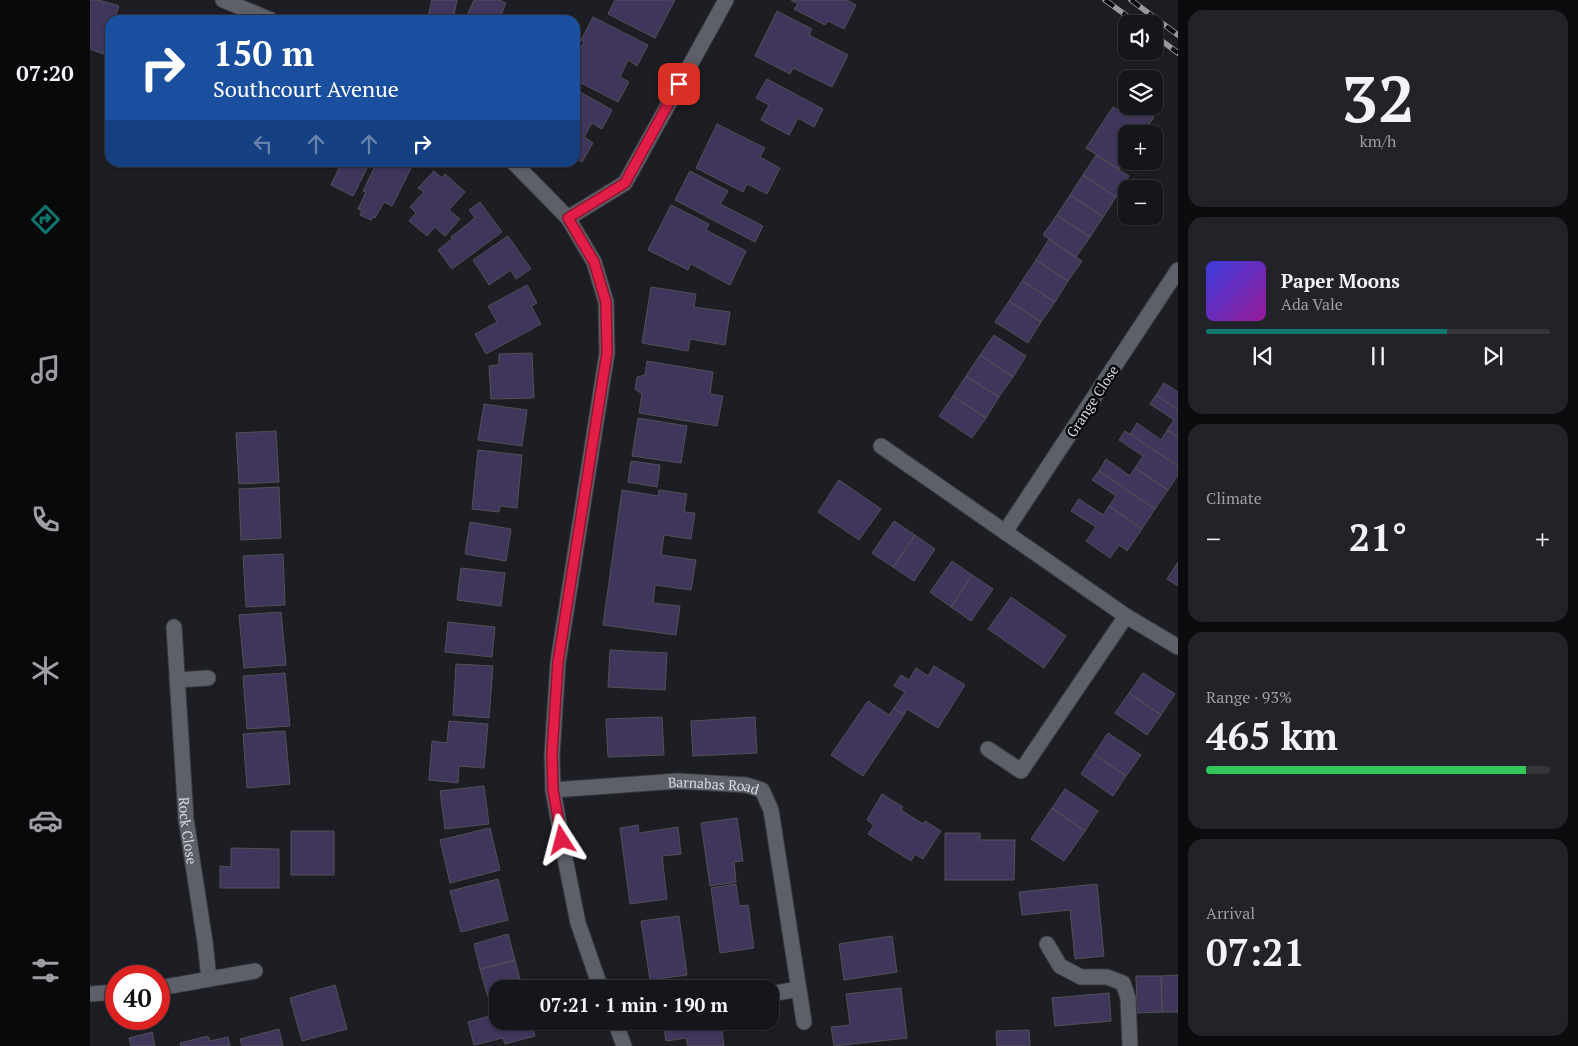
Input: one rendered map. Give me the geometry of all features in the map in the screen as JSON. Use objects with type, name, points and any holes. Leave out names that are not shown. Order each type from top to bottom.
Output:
[{"type":"street","points":[[223,0],[259,15]]},
{"type":"street","points":[[568,218],[625,183],[726,0]]},
{"type":"street","points":[[518,167],[568,218],[594,262],[606,302],[607,353],[558,662],[552,754],[553,790],[578,923],[598,980]]},
{"type":"street","name":"Grange Close","points":[[1005,532],[1178,270]]},
{"type":"street","points":[[881,446],[1126,616],[1178,647]]},
{"type":"street","points":[[988,749],[1021,771],[1126,616]]},
{"type":"street","name":"Rock Close","points":[[174,627],[186,819],[209,979]]},
{"type":"street","points":[[177,680],[208,678]]},
{"type":"street","name":"Barnabas Road","points":[[553,790],[678,781],[746,785],[762,790],[771,810],[804,1022]]},
{"type":"street","points":[[1047,944],[1060,966],[1081,977],[1107,977],[1123,983],[1128,998],[1130,1046]]},
{"type":"street","points":[[170,986],[256,971]]},
{"type":"street","points":[[779,992],[799,989]]},
{"type":"street","points":[[90,994],[105,993]]},
{"type":"street","points":[[618,1030],[624,1046]]},
{"type":"building","points":[[90,0],[99,0],[119,6],[116,15],[105,15],[105,48],[103,54],[90,49]]},
{"type":"building","points":[[432,0],[457,0],[454,15],[428,15]]},
{"type":"building","points":[[474,0],[499,0],[506,3],[501,15],[467,15]]},
{"type":"building","points":[[615,0],[675,0],[655,38],[608,14]]},
{"type":"building","points":[[791,0],[847,0],[856,5],[844,29],[828,21],[825,25],[794,9],[798,4]]},
{"type":"building","points":[[777,11],[812,29],[809,35],[848,55],[832,87],[793,68],[790,74],[755,56]]},
{"type":"building","points":[[593,17],[648,45],[637,66],[628,60],[620,77],[629,82],[618,102],[580,83],[580,50],[584,42],[581,40]]},
{"type":"building","points":[[767,79],[823,109],[814,127],[798,118],[789,135],[761,120],[769,105],[756,98]]},
{"type":"building","points":[[580,92],[612,110],[602,129],[592,123],[584,137],[593,143],[582,162],[580,161]]},
{"type":"building","points":[[1113,107],[1118,110],[1118,115],[1125,115],[1130,118],[1132,115],[1151,115],[1154,117],[1148,125],[1118,125],[1118,168],[1086,148]]},
{"type":"building","points":[[717,124],[765,148],[760,157],[780,168],[767,194],[747,184],[743,192],[696,168]]},
{"type":"building","points":[[1096,155],[1129,176],[1127,180],[1118,180],[1118,194],[1116,197],[1083,175]]},
{"type":"building","points":[[340,167],[368,167],[353,196],[331,185]]},
{"type":"building","points":[[375,167],[412,167],[392,206],[384,202],[375,218],[373,217],[371,220],[360,215],[362,211],[358,209],[366,192],[363,191]]},
{"type":"building","points":[[434,171],[442,178],[445,174],[465,192],[449,210],[460,219],[445,236],[435,227],[427,236],[409,221],[416,213],[410,207],[424,192],[418,188]]},
{"type":"building","points":[[690,171],[728,191],[720,204],[763,226],[755,242],[675,200]]},
{"type":"building","points":[[1083,175],[1116,197],[1103,217],[1070,195]]},
{"type":"building","points":[[1070,195],[1103,217],[1090,237],[1057,215]]},
{"type":"building","points":[[480,202],[502,232],[452,269],[438,250],[475,218],[469,210]]},
{"type":"building","points":[[671,205],[709,224],[706,230],[746,251],[730,285],[691,264],[688,270],[648,250]]},
{"type":"building","points":[[1057,215],[1090,237],[1076,257],[1043,235]]},
{"type":"building","points":[[508,236],[531,269],[516,279],[511,270],[489,285],[473,260]]},
{"type":"building","points":[[1049,239],[1082,261],[1068,281],[1036,260]]},
{"type":"building","points":[[1036,260],[1068,281],[1055,302],[1022,281]]},
{"type":"building","points":[[1022,281],[1055,302],[1041,322],[1009,301]]},
{"type":"building","points":[[527,285],[537,303],[531,306],[541,324],[486,354],[475,334],[497,322],[488,306]]},
{"type":"building","points":[[651,287],[696,294],[694,307],[730,312],[725,345],[690,339],[688,351],[642,343]]},
{"type":"building","points":[[1009,301],[1041,322],[1028,343],[995,322]]},
{"type":"building","points":[[994,335],[1026,356],[1013,377],[980,355]]},
{"type":"building","points":[[532,353],[534,398],[491,399],[489,366],[499,365],[499,354]]},
{"type":"building","points":[[980,355],[1013,377],[999,397],[966,376]]},
{"type":"building","points":[[647,361],[713,372],[710,394],[723,396],[717,426],[639,413],[642,394],[635,389],[637,377],[645,375]]},
{"type":"building","points":[[966,376],[999,397],[986,418],[953,396]]},
{"type":"building","points":[[1164,383],[1178,392],[1178,410],[1156,395]]},
{"type":"building","points":[[1156,395],[1178,410],[1178,437],[1167,430],[1174,420],[1150,404]]},
{"type":"building","points":[[953,396],[986,418],[972,438],[939,416]]},
{"type":"building","points":[[484,404],[527,410],[522,446],[478,440]]},
{"type":"building","points":[[638,418],[687,426],[681,463],[632,456]]},
{"type":"building","points":[[1137,423],[1161,440],[1167,430],[1178,437],[1178,466],[1130,434]]},
{"type":"building","points":[[276,431],[279,482],[239,484],[236,433]]},
{"type":"building","points":[[1125,431],[1178,466],[1178,475],[1168,490],[1135,468],[1143,456],[1119,440]]},
{"type":"building","points":[[478,450],[522,455],[517,508],[500,506],[499,512],[472,509]]},
{"type":"building","points":[[1106,459],[1130,476],[1135,468],[1168,490],[1155,509],[1099,471]]},
{"type":"building","points":[[631,461],[660,465],[657,487],[628,482]]},
{"type":"building","points":[[1099,471],[1155,509],[1142,529],[1109,506],[1116,496],[1092,480]]},
{"type":"building","points":[[839,480],[881,509],[859,540],[818,512]]},
{"type":"building","points":[[279,487],[281,538],[241,540],[239,489]]},
{"type":"building","points":[[622,490],[658,496],[659,490],[687,494],[684,512],[695,513],[691,539],[664,535],[661,555],[696,560],[691,590],[655,585],[653,603],[680,606],[676,635],[603,625]]},
{"type":"building","points":[[1079,499],[1103,515],[1109,506],[1142,529],[1127,551],[1119,545],[1110,558],[1086,541],[1096,527],[1071,511]]},
{"type":"building","points":[[894,521],[915,535],[893,567],[872,553]]},
{"type":"building","points":[[470,522],[511,529],[506,561],[465,554]]},
{"type":"building","points":[[915,535],[935,549],[914,581],[893,567]]},
{"type":"building","points":[[283,554],[285,605],[246,607],[243,556]]},
{"type":"building","points":[[952,561],[972,575],[951,607],[930,592]]},
{"type":"building","points":[[1178,562],[1178,586],[1167,579]]},
{"type":"building","points":[[461,568],[505,573],[501,606],[457,600]]},
{"type":"building","points":[[972,575],[993,589],[971,621],[951,607]]},
{"type":"building","points":[[1011,597],[1066,636],[1044,668],[988,629]]},
{"type":"building","points":[[281,612],[286,665],[244,668],[239,615]]},
{"type":"building","points":[[448,622],[495,627],[492,657],[445,652]]},
{"type":"building","points":[[610,650],[667,653],[665,690],[608,687]]},
{"type":"building","points":[[456,664],[493,666],[489,718],[453,715]]},
{"type":"building","points":[[934,666],[965,685],[938,728],[907,709],[904,715],[894,708],[905,692],[894,686],[901,675],[909,680],[916,668],[928,676]]},
{"type":"building","points":[[285,673],[290,726],[247,729],[243,676]]},
{"type":"building","points":[[1143,673],[1175,694],[1161,715],[1129,693]]},
{"type":"building","points":[[1129,693],[1161,715],[1147,735],[1115,713]]},
{"type":"building","points":[[868,701],[889,715],[894,708],[904,715],[863,776],[831,755]]},
{"type":"building","points":[[662,717],[664,755],[608,757],[606,719]]},
{"type":"building","points":[[755,717],[757,753],[693,756],[691,721]]},
{"type":"building","points":[[449,721],[488,724],[484,768],[459,766],[458,783],[429,780],[432,741],[447,743]]},
{"type":"building","points":[[285,731],[290,784],[247,788],[243,734]]},
{"type":"building","points":[[1108,733],[1141,755],[1126,776],[1094,754]]},
{"type":"building","points":[[1094,754],[1126,776],[1113,796],[1081,774]]},
{"type":"building","points":[[484,786],[489,824],[445,829],[440,791]]},
{"type":"building","points":[[1065,789],[1098,811],[1085,831],[1052,808]]},
{"type":"building","points":[[882,794],[903,807],[901,810],[923,824],[925,821],[941,831],[923,859],[915,854],[911,861],[868,834],[874,825],[867,820]]},
{"type":"building","points":[[1052,808],[1085,831],[1064,861],[1031,839]]},
{"type":"building","points":[[737,818],[743,861],[734,862],[736,882],[710,886],[701,823]]},
{"type":"building","points":[[638,825],[639,833],[678,827],[681,854],[662,856],[667,899],[630,904],[620,828]]},
{"type":"building","points":[[490,828],[500,870],[450,883],[440,840]]},
{"type":"building","points":[[291,831],[334,831],[334,875],[291,875]]},
{"type":"building","points":[[945,833],[980,833],[980,840],[1015,840],[1014,880],[945,880]]},
{"type":"building","points":[[231,848],[279,849],[279,888],[220,888],[220,866],[231,867]]},
{"type":"building","points":[[498,879],[508,920],[461,932],[450,891]]},
{"type":"building","points":[[736,884],[739,906],[748,905],[754,948],[720,953],[711,888]]},
{"type":"building","points":[[1097,884],[1104,956],[1075,959],[1070,910],[1022,915],[1019,892]]},
{"type":"building","points":[[679,916],[687,975],[650,980],[641,921]]},
{"type":"building","points":[[508,934],[515,960],[480,969],[474,944]]},
{"type":"building","points":[[892,936],[897,972],[844,980],[839,944]]},
{"type":"building","points":[[515,960],[520,980],[489,980],[488,997],[480,969]]},
{"type":"building","points":[[1178,975],[1178,1012],[1162,1012],[1161,976]]},
{"type":"building","points":[[1136,976],[1161,976],[1162,1012],[1137,1013]]},
{"type":"building","points":[[335,985],[347,1029],[302,1041],[290,998]]},
{"type":"building","points":[[901,988],[907,1038],[834,1046],[831,1027],[850,1025],[846,994]]},
{"type":"building","points":[[1109,993],[1111,1021],[1055,1026],[1052,998]]},
{"type":"building","points":[[489,1016],[489,1030],[533,1030],[535,1036],[505,1044],[503,1038],[474,1045],[468,1022]]},
{"type":"building","points":[[279,1029],[283,1046],[242,1046],[240,1039]]},
{"type":"building","points":[[664,1030],[722,1030],[724,1046],[688,1046],[686,1038],[666,1041]]},
{"type":"building","points":[[1029,1030],[1030,1046],[997,1046],[996,1031]]},
{"type":"building","points":[[152,1032],[155,1046],[131,1046],[129,1038]]},
{"type":"building","points":[[208,1036],[210,1041],[228,1037],[230,1046],[181,1046],[180,1043]]},
{"type":"railway","points":[[1105,0],[1126,15]]},
{"type":"railway","points":[[1131,0],[1178,35]]},
{"type":"railway","points":[[1163,42],[1178,53]]},
{"type":"route","points":[[562,840],[553,790],[552,754],[558,662],[607,353],[606,302],[594,262],[568,218],[625,183],[679,84]]}]
